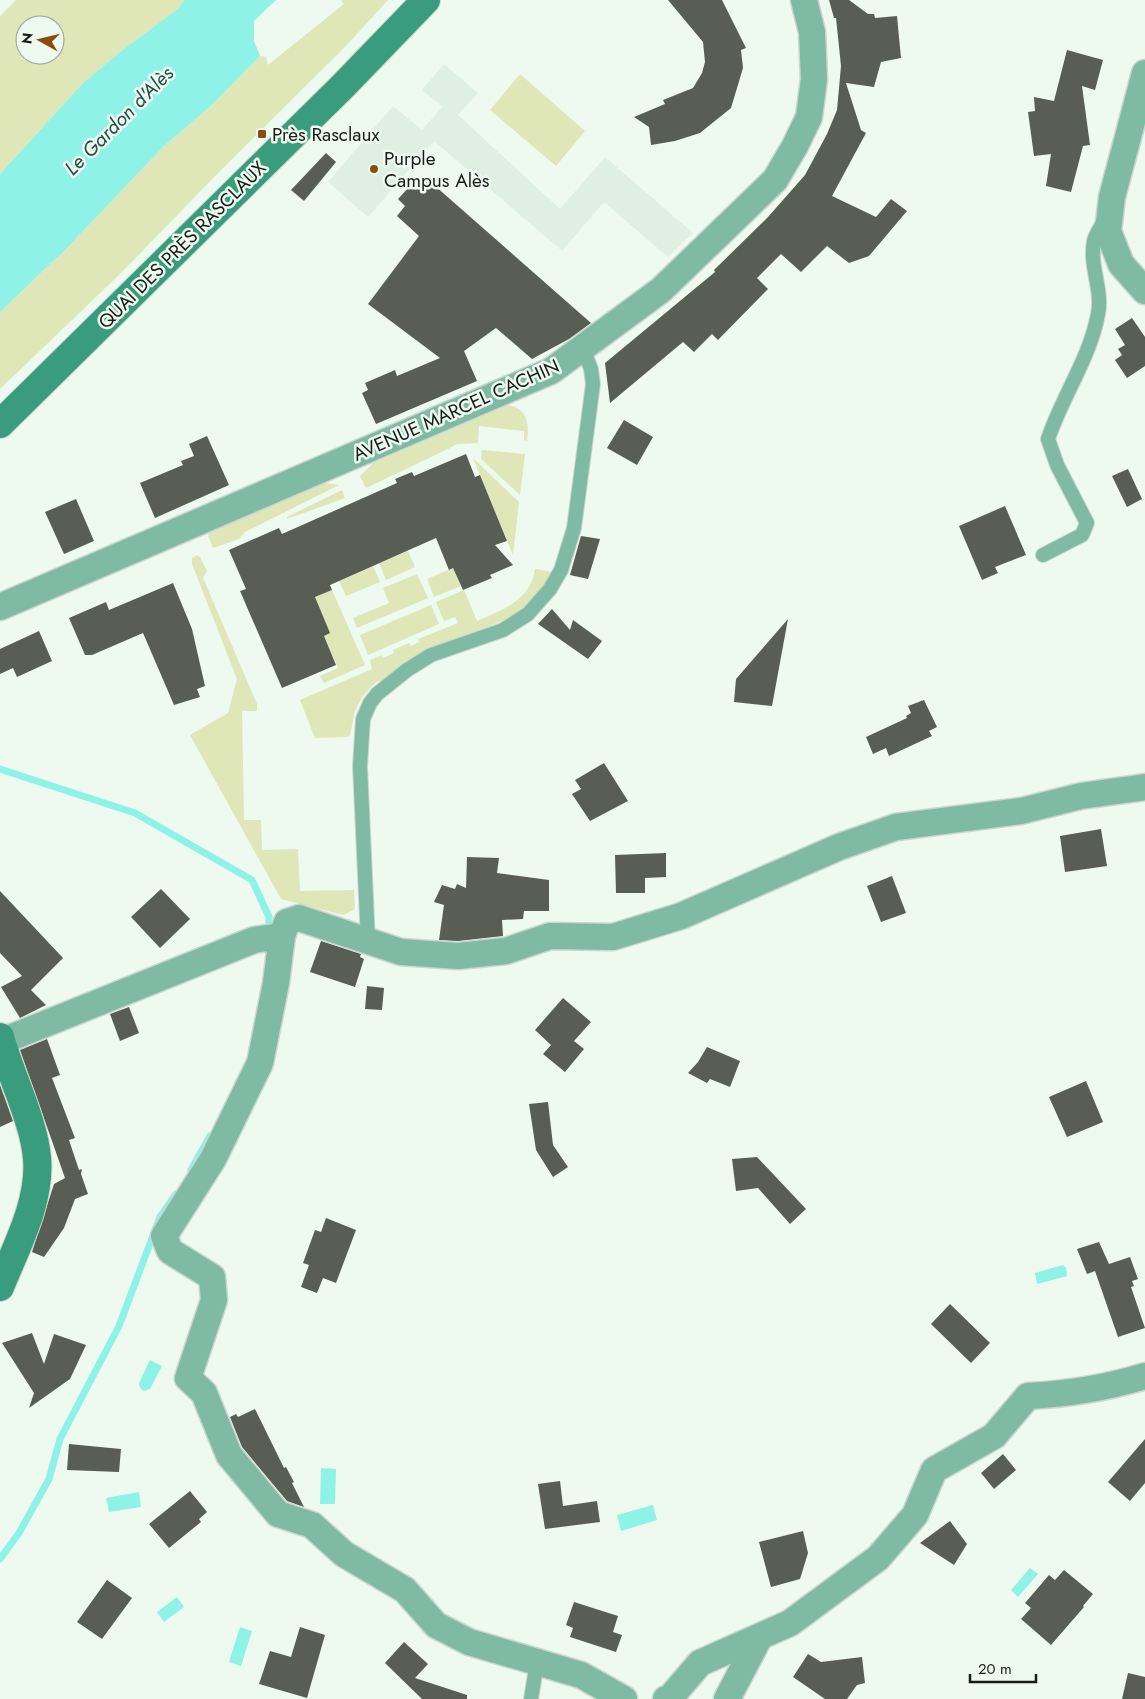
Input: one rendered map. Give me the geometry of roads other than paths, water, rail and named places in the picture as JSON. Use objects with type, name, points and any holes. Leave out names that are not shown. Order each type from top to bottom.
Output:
[{"type":"main road","name":"QUAI DES PRÈS RASCLAUX","points":[[0,424],[343,86],[426,0]]},
{"type":"main road","points":[[0,1040],[29,1123],[37,1157],[37,1183],[22,1234],[0,1287]]},
{"type":"street","name":"AVENUE MARCEL CACHIN","points":[[0,607],[551,371],[583,349],[661,290],[776,180],[796,146],[809,117],[814,79],[814,60],[812,32],[804,0]]},
{"type":"street","points":[[1145,73],[1109,211],[1108,231],[1121,264],[1145,291]]},
{"type":"street","points":[[624,1699],[581,1675],[469,1642],[436,1625],[405,1590],[344,1554],[312,1525],[278,1514],[229,1455],[204,1393],[188,1378],[214,1300],[212,1277],[170,1251],[164,1236],[213,1160],[260,1063],[276,982],[282,936],[287,922],[299,918],[401,952],[458,956],[506,951],[550,936],[613,937],[681,916],[839,847],[896,827],[1021,811],[1081,796],[1145,787]]},
{"type":"street","points":[[0,1040],[254,940],[282,936]]},
{"type":"street","points":[[668,1699],[700,1663],[790,1623],[878,1558],[915,1515],[934,1470],[994,1436],[1028,1396],[1066,1394],[1114,1386],[1145,1376]]},
{"type":"street","points":[[726,1699],[759,1638]]},
{"type":"lane","points":[[1043,555],[1082,535],[1087,523],[1057,465],[1048,438],[1088,347],[1099,313],[1098,287],[1094,265],[1094,241],[1109,211]]},
{"type":"lane","points":[[368,941],[360,766],[360,736],[363,719],[377,694],[407,670],[431,655],[503,630],[517,622],[541,601],[554,583],[570,546],[574,528],[593,384],[591,369],[583,349]]},
{"type":"lane","points":[[531,1699],[537,1662]]},
{"type":"water","name":"Le Gardon d'Alès","points":[[184,0],[276,0],[254,21],[254,41],[260,56],[212,105],[164,146],[65,250],[0,312],[0,174],[83,83],[120,52],[179,8]]},
{"type":"water","points":[[1063,1265],[1066,1268],[1067,1276],[1037,1284],[1035,1273]]},
{"type":"water","points":[[150,1360],[162,1366],[150,1389],[144,1391],[140,1388],[139,1383]]},
{"type":"water","points":[[321,1468],[336,1469],[335,1504],[320,1504]]},
{"type":"water","points":[[139,1492],[141,1507],[109,1512],[106,1498]]},
{"type":"water","points":[[653,1505],[657,1520],[621,1531],[617,1515]]},
{"type":"water","points":[[1030,1568],[1038,1574],[1018,1597],[1011,1590]]},
{"type":"water","points":[[177,1597],[184,1607],[164,1622],[157,1612]]},
{"type":"water","points":[[240,1627],[252,1631],[241,1666],[229,1662]]},
{"type":"waterway","points":[[0,769],[135,813],[252,880],[269,917],[269,934]]},
{"type":"waterway","points":[[191,1170],[210,1136]]},
{"type":"waterway","points":[[0,1559],[19,1533],[49,1479],[60,1439],[119,1326],[160,1217],[176,1194]]},
{"type":"place","name":"Près Rasclaux","points":[[262,134]]},
{"type":"place","name":"Purple Campus Alès","points":[[374,169]]}]
